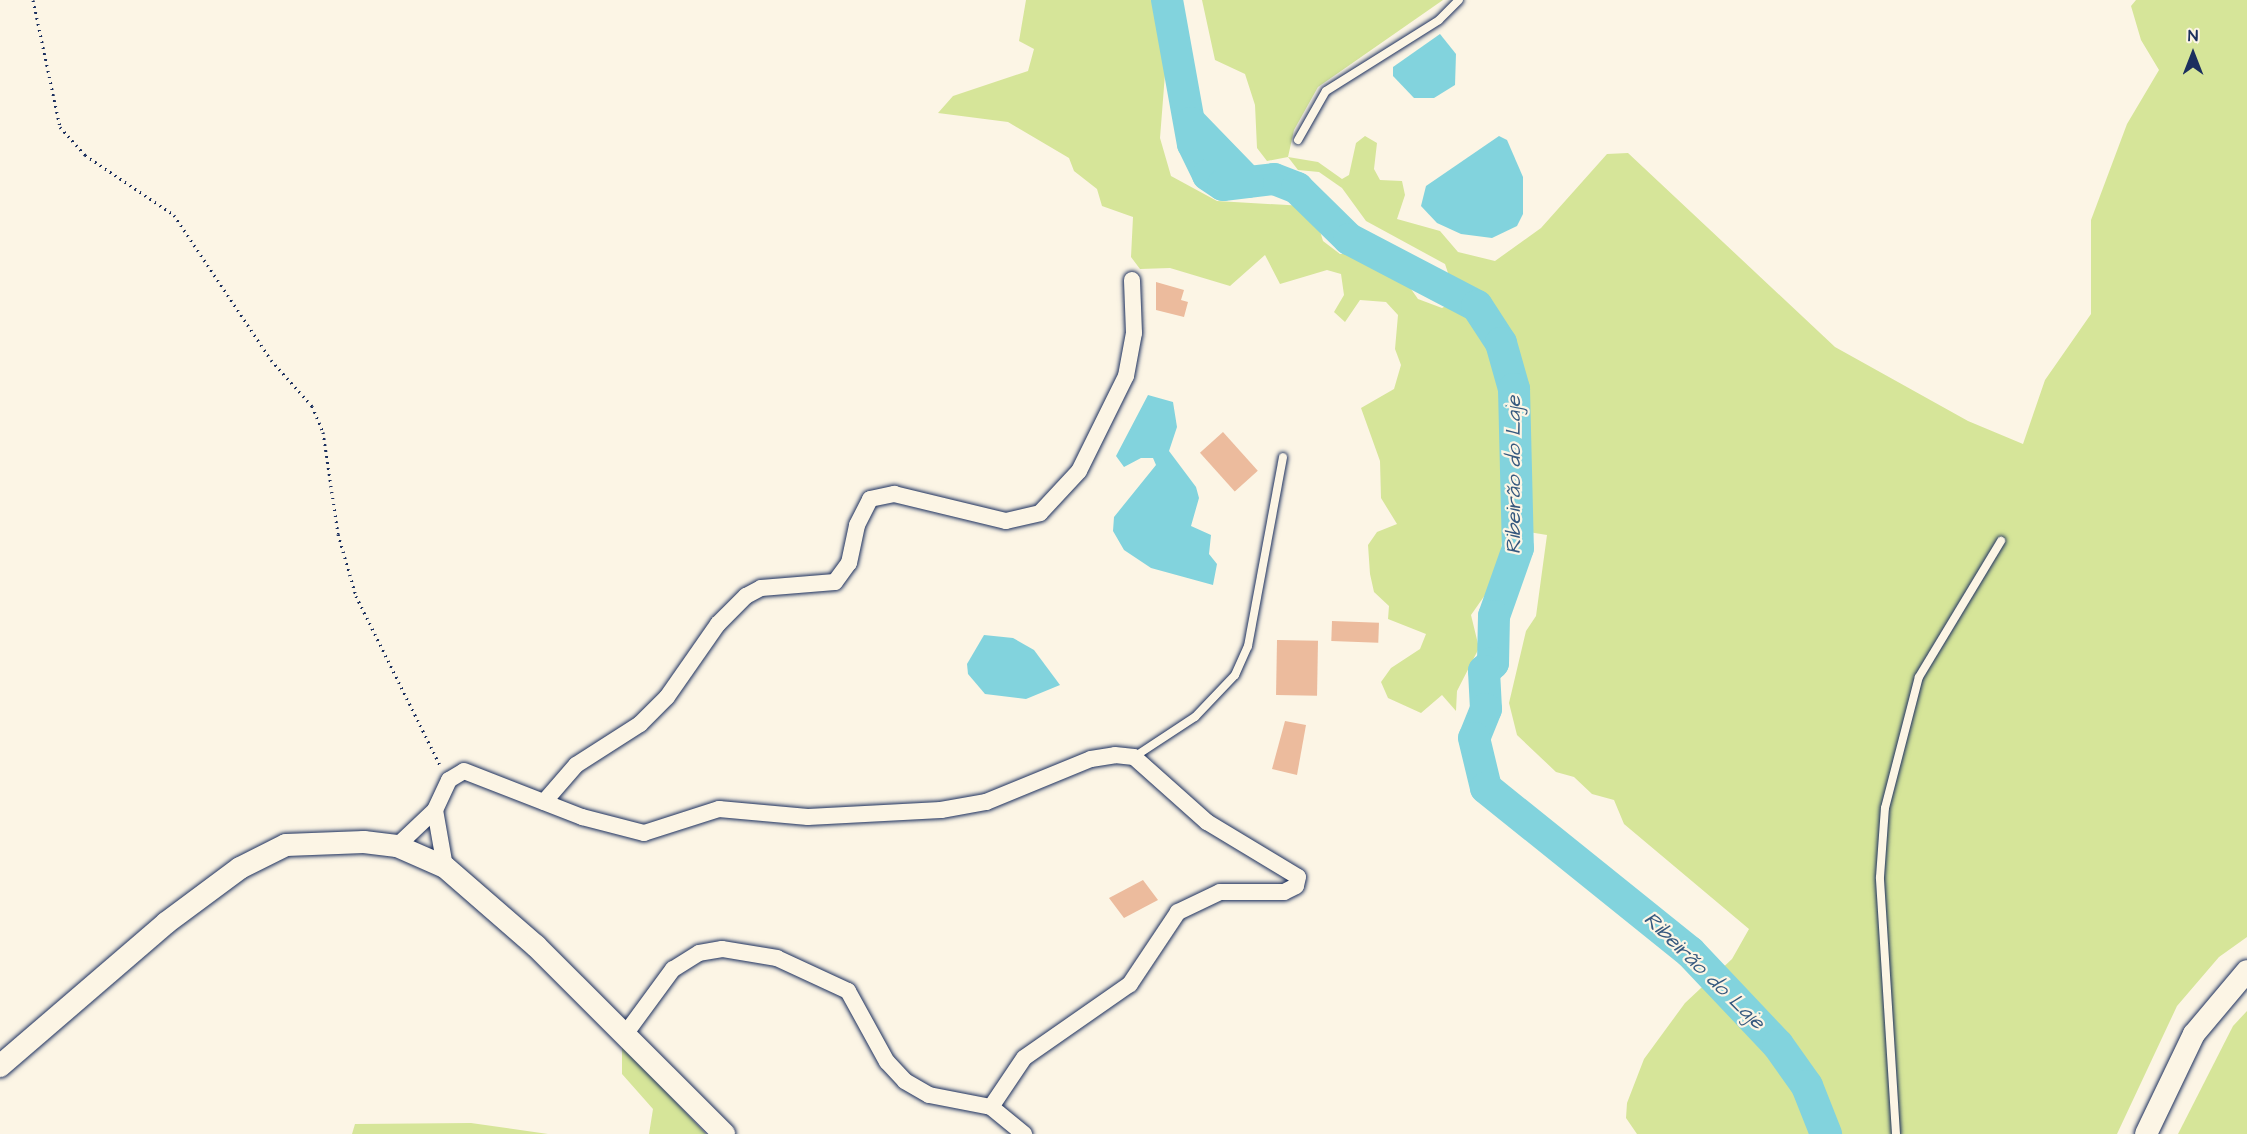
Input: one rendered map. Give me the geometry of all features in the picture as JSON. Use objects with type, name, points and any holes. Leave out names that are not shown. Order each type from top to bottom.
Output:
[{"type":"main road","points":[[0,1066],[166,923],[240,868],[286,845],[322,840],[397,846],[445,867],[626,1033],[724,1134]]},
{"type":"main road","points":[[2146,1134],[2194,1034],[2247,971]]},
{"type":"street","points":[[544,802],[576,765],[640,724],[667,697],[718,624],[746,596],[761,588],[835,582],[849,563],[856,525],[870,499],[894,494],[1006,520],[1040,513],[1079,471],[1126,376],[1134,333],[1132,280]]},
{"type":"street","points":[[397,846],[435,810],[449,780],[472,771],[544,802],[625,832],[644,833],[719,809],[865,817],[986,802],[1091,759],[1134,757],[1207,822],[1294,871],[1298,883],[1268,894],[1220,892],[1178,912],[1130,984],[1024,1058],[991,1107]]},
{"type":"street","points":[[435,810],[445,867]]},
{"type":"street","points":[[626,1033],[673,969],[699,953],[722,949],[777,958],[848,991],[887,1062],[905,1081],[929,1095],[991,1107],[1024,1134]]},
{"type":"lane","points":[[1298,140],[1326,91],[1439,20],[1459,0]]},
{"type":"lane","points":[[1134,757],[1195,717],[1236,675],[1248,646],[1283,457]]},
{"type":"lane","points":[[1896,1134],[1880,877],[1885,808],[1919,677],[2001,541]]},
{"type":"path","points":[[33,0],[60,127],[85,155],[174,215],[271,360],[312,406],[323,432],[338,534],[356,596],[420,733],[449,780]]},
{"type":"green space","points":[[1026,0],[1151,0],[1159,16],[1165,74],[1160,138],[1171,176],[1217,201],[1305,206],[1314,211],[1323,241],[1340,254],[1354,254],[1404,279],[1418,299],[1442,308],[1453,302],[1454,291],[1445,264],[1366,221],[1342,188],[1319,172],[1298,170],[1288,157],[1318,162],[1342,179],[1349,175],[1356,143],[1365,136],[1377,143],[1374,169],[1380,180],[1402,181],[1405,195],[1397,219],[1440,231],[1458,252],[1495,261],[1541,228],[1607,154],[1628,153],[1835,347],[1968,421],[2023,444],[2045,380],[2091,314],[2091,220],[2127,124],[2159,70],[2141,40],[2131,6],[2136,0],[2247,0],[2247,937],[2219,957],[2177,1006],[2117,1134],[1637,1134],[1626,1118],[1627,1103],[1644,1059],[1685,1003],[1732,959],[1749,929],[1624,824],[1614,800],[1592,794],[1574,777],[1556,772],[1517,735],[1509,703],[1526,631],[1536,616],[1547,535],[1503,528],[1499,575],[1471,615],[1479,648],[1457,691],[1456,711],[1442,695],[1421,713],[1388,698],[1381,682],[1391,668],[1420,649],[1426,634],[1388,619],[1389,606],[1374,592],[1370,574],[1368,545],[1377,532],[1397,524],[1381,498],[1380,461],[1361,408],[1394,389],[1401,365],[1395,349],[1398,315],[1386,302],[1360,300],[1345,322],[1334,312],[1344,295],[1341,274],[1327,270],[1280,284],[1265,255],[1230,286],[1170,268],[1140,269],[1131,257],[1133,217],[1102,206],[1097,189],[1074,171],[1069,158],[1008,122],[938,113],[953,96],[1028,71],[1034,49],[1019,41]]},
{"type":"green space","points":[[1202,0],[1443,0],[1318,87],[1294,130],[1288,157],[1267,161],[1257,148],[1255,105],[1245,74],[1215,60]]},
{"type":"green space","points":[[2247,1011],[2247,1134],[2178,1134],[2233,1026]]},
{"type":"green space","points":[[622,1045],[706,1134],[649,1134],[653,1109],[622,1074]]},
{"type":"green space","points":[[471,1123],[548,1134],[352,1134],[355,1124]]},
{"type":"water","points":[[1440,34],[1456,54],[1455,85],[1434,98],[1414,98],[1393,76],[1393,67]]},
{"type":"water","points":[[1499,136],[1507,140],[1523,177],[1523,214],[1517,226],[1492,238],[1461,234],[1437,223],[1421,206],[1426,186]]},
{"type":"water","points":[[1148,395],[1173,402],[1177,427],[1169,451],[1196,487],[1199,498],[1191,526],[1211,535],[1209,554],[1217,564],[1213,585],[1151,568],[1124,550],[1113,531],[1114,517],[1156,465],[1153,458],[1141,458],[1124,467],[1116,456]]},
{"type":"water","points":[[984,635],[1013,638],[1034,650],[1060,685],[1026,699],[985,694],[968,674],[967,664]]},
{"type":"building","points":[[1156,282],[1184,290],[1181,300],[1188,302],[1184,317],[1156,310]]},
{"type":"building","points":[[1223,432],[1258,471],[1235,491],[1200,453]]},
{"type":"building","points":[[1332,621],[1379,623],[1378,643],[1331,641]]},
{"type":"building","points":[[1277,640],[1318,641],[1317,696],[1276,695]]},
{"type":"building","points":[[1285,721],[1306,725],[1297,775],[1272,769]]},
{"type":"building","points":[[1143,880],[1158,900],[1124,918],[1109,898]]},
{"type":"waterway","name":"Ribeirão do Laje","points":[[1167,0],[1193,144],[1208,175],[1223,185],[1274,179],[1297,188],[1349,239],[1477,306],[1501,343],[1514,389],[1518,548],[1494,616],[1493,663],[1484,671],[1486,709],[1474,738],[1486,788],[1690,952],[1778,1045],[1807,1086],[1826,1134]]},
{"type":"waterway","points":[[1191,123],[1248,182]]}]
